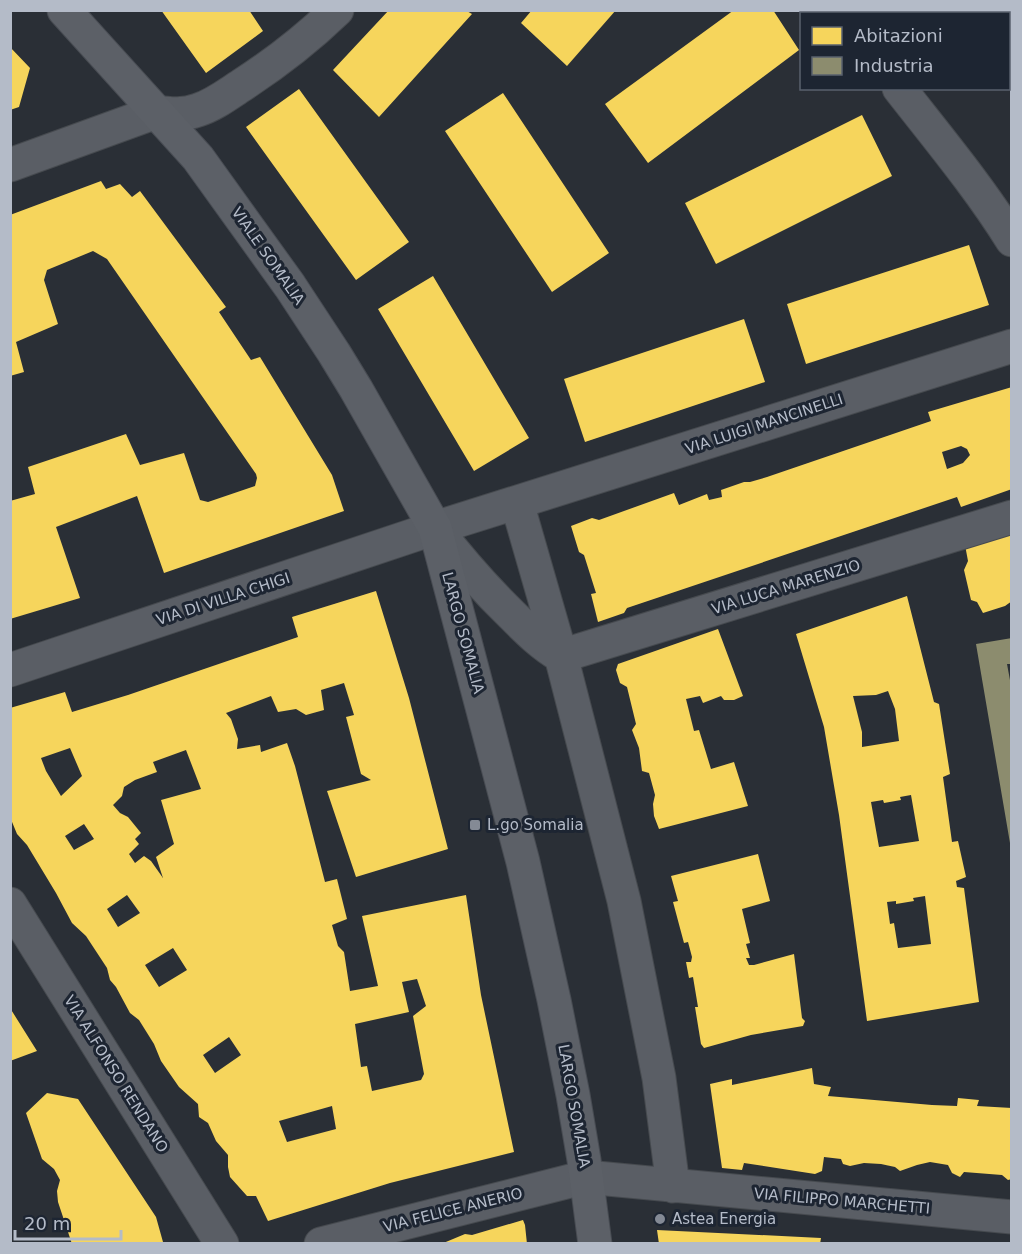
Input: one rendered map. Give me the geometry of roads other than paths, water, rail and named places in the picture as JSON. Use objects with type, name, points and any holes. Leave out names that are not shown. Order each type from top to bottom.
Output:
[{"type":"main road","name":"VIALE SOMALIA","points":[[64,10],[198,158],[290,286],[357,389],[435,528]]},
{"type":"main road","name":"LARGO SOMALIA","points":[[435,528],[523,862],[565,1055],[586,1177]]},
{"type":"main road","points":[[586,1177],[595,1244]]},
{"type":"street","points":[[10,165],[156,112],[187,113],[212,104],[253,78],[313,32],[337,10]]},
{"type":"street","points":[[901,90],[964,172],[1011,240]]},
{"type":"street","name":"VIA LUIGI MANCINELLI","points":[[517,503],[1011,346]]},
{"type":"street","points":[[435,528],[517,503],[561,656],[613,858],[659,1078],[673,1186]]},
{"type":"street","name":"VIA LUCA MARENZIO","points":[[561,656],[1011,517]]},
{"type":"street","name":"LARGO SOMALIA","points":[[435,528],[484,588],[540,643],[561,656]]},
{"type":"street","name":"VIA DI VILLA CHIGI","points":[[10,670],[435,528]]},
{"type":"street","name":"VIA ALFONSO RENDANO","points":[[10,904],[222,1244]]},
{"type":"street","name":"LARGO SOMALIA","points":[[586,1177],[673,1186]]},
{"type":"street","name":"VIA FELICE ANERIO","points":[[321,1244],[586,1177]]},
{"type":"street","name":"VIA FILIPPO MARCHETTI","points":[[673,1186],[1011,1217]]},
{"type":"place","name":"L.go Somalia","points":[[475,825]]},
{"type":"place","name":"Astea Energia","points":[[660,1219]]}]
